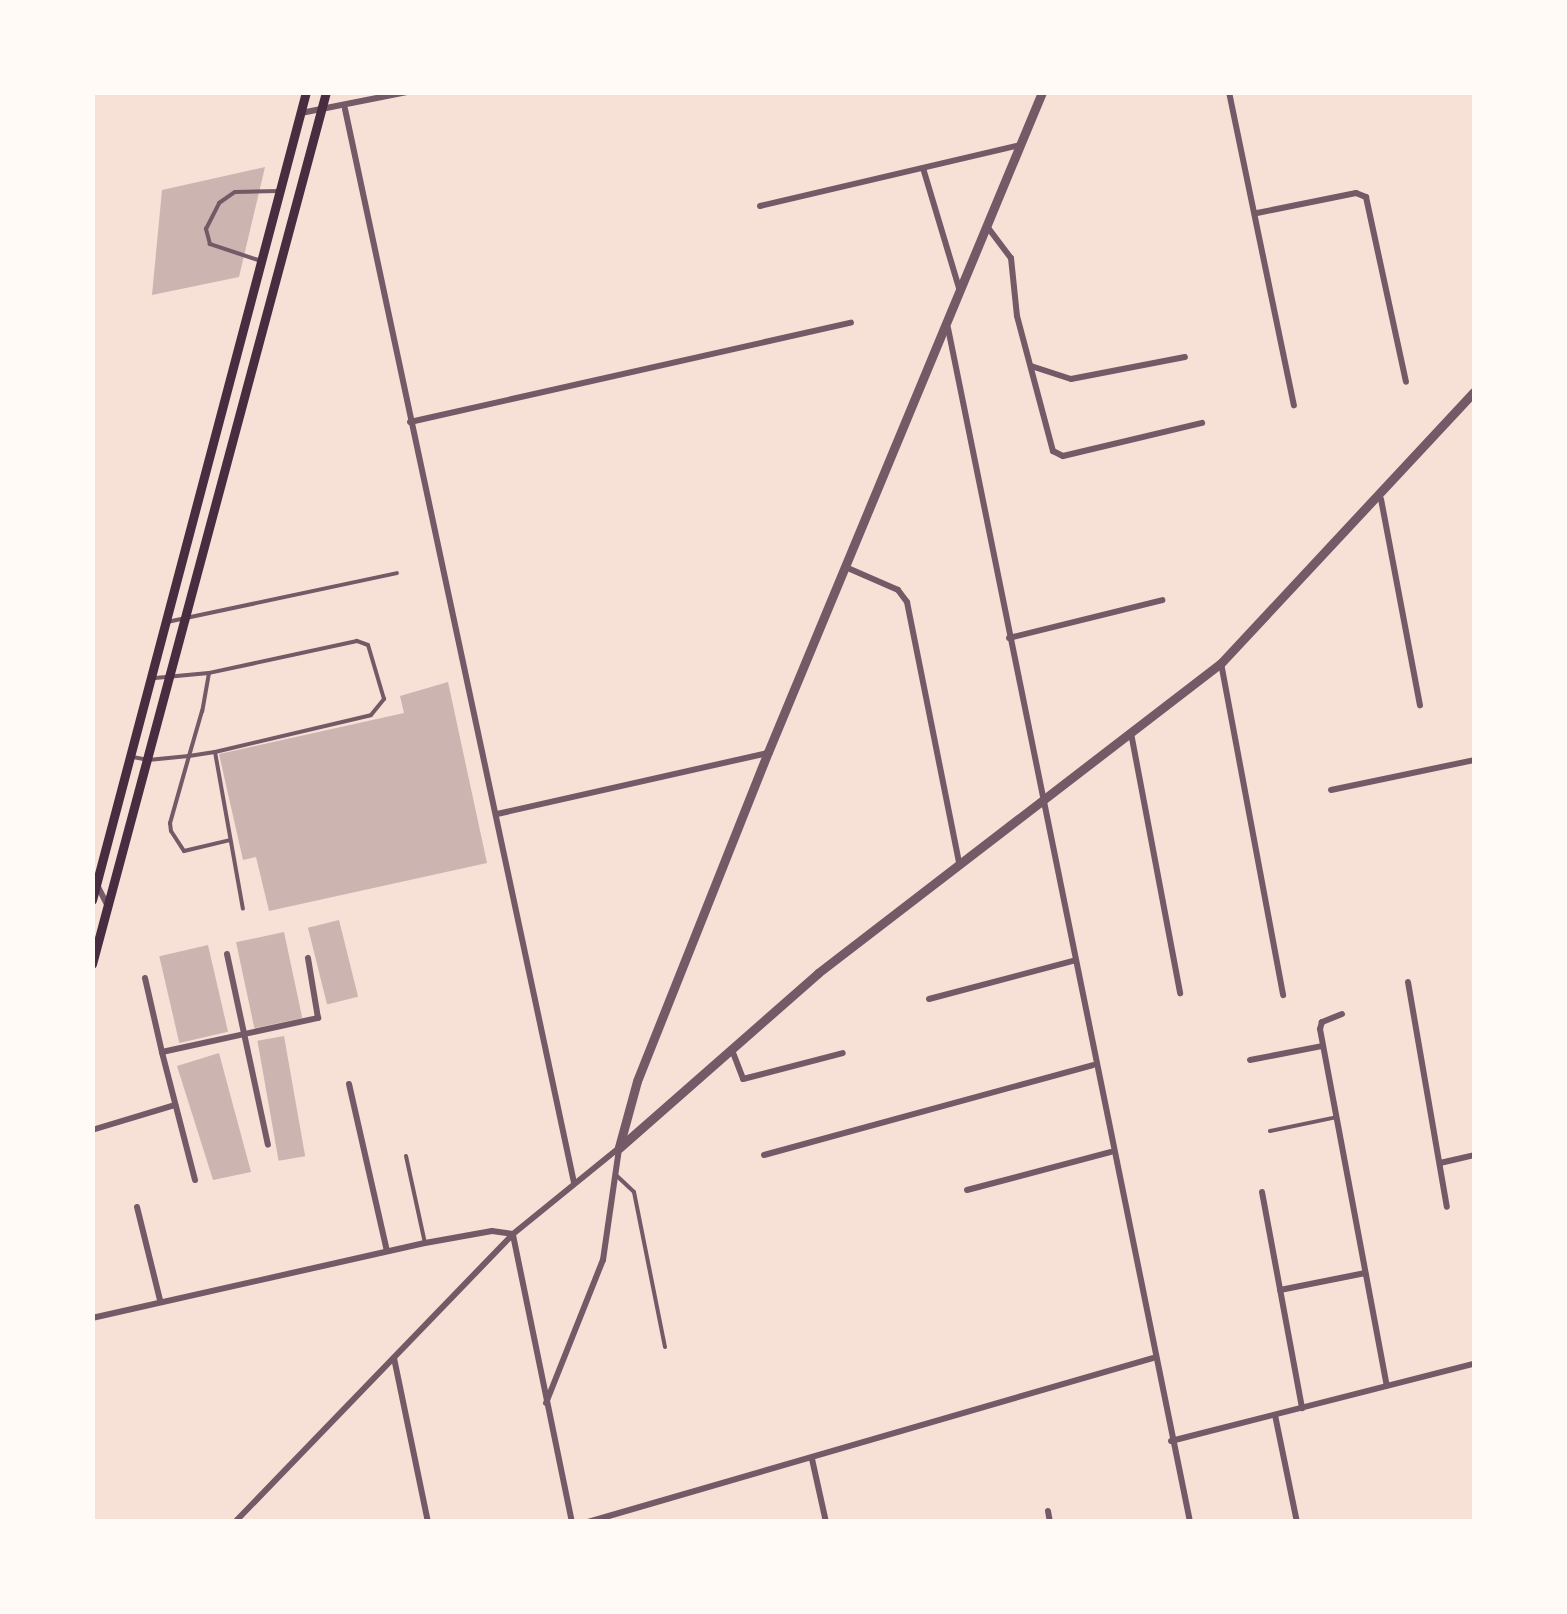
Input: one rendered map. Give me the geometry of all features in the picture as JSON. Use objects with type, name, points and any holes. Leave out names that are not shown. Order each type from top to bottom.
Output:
[{"type":"main road","points":[[92,900],[306,92]]},
{"type":"main road","points":[[92,964],[326,92]]},
{"type":"street","points":[[300,114],[345,109],[407,92]]},
{"type":"street","points":[[546,1404],[603,1260],[619,1148],[637,1081],[768,752],[850,568],[1042,92]]},
{"type":"street","points":[[1230,92],[1294,405]]},
{"type":"street","points":[[345,109],[574,1184]]},
{"type":"street","points":[[760,206],[1021,145]]},
{"type":"street","points":[[923,168],[962,296]]},
{"type":"street","points":[[1256,214],[1356,193],[1366,197],[1406,382]]},
{"type":"street","points":[[989,229],[1011,258],[1030,365],[1058,455],[1202,423]]},
{"type":"street","points":[[410,422],[851,323]]},
{"type":"street","points":[[948,328],[1111,1152],[1190,1522]]},
{"type":"street","points":[[1030,365],[1071,378],[1185,358]]},
{"type":"street","points":[[235,1522],[513,1234],[959,862],[1220,663],[1381,499],[1474,392]]},
{"type":"street","points":[[1381,499],[1420,705]]},
{"type":"street","points":[[850,568],[898,590],[907,602],[959,862]]},
{"type":"street","points":[[1009,638],[1162,600]]},
{"type":"street","points":[[1220,663],[1283,995]]},
{"type":"street","points":[[1131,732],[1180,993]]},
{"type":"street","points":[[497,814],[768,752]]},
{"type":"street","points":[[1331,790],[1474,760]]},
{"type":"street","points":[[92,876],[108,907]]},
{"type":"street","points":[[227,954],[268,1145]]},
{"type":"street","points":[[162,1052],[319,1017],[308,958]]},
{"type":"street","points":[[929,998],[1073,961]]},
{"type":"street","points":[[145,978],[196,1180]]},
{"type":"street","points":[[1408,982],[1447,1207]]},
{"type":"street","points":[[1342,1014],[1320,1023],[1322,1046],[1387,1386]]},
{"type":"street","points":[[1250,1060],[1322,1046]]},
{"type":"street","points":[[732,1050],[743,1079],[843,1054]]},
{"type":"street","points":[[764,1155],[1094,1065]]},
{"type":"street","points":[[349,1084],[386,1252]]},
{"type":"street","points":[[92,1130],[175,1105]]},
{"type":"street","points":[[967,1190],[1111,1152]]},
{"type":"street","points":[[1440,1163],[1474,1156]]},
{"type":"street","points":[[1262,1192],[1302,1408]]},
{"type":"street","points":[[137,1207],[160,1300]]},
{"type":"street","points":[[92,1318],[426,1243],[492,1230],[513,1234]]},
{"type":"street","points":[[513,1234],[572,1522]]},
{"type":"street","points":[[1280,1290],[1365,1273]]},
{"type":"street","points":[[393,1357],[428,1522]]},
{"type":"street","points":[[588,1522],[1153,1358]]},
{"type":"street","points":[[1170,1441],[1474,1364]]},
{"type":"street","points":[[1275,1416],[1297,1522]]},
{"type":"street","points":[[812,1459],[826,1522]]},
{"type":"street","points":[[1048,1511],[1050,1522]]},
{"type":"lane","points":[[261,261],[210,244],[206,229],[219,203],[235,192],[279,191]]},
{"type":"lane","points":[[166,622],[397,573]]},
{"type":"lane","points":[[130,756],[148,760],[215,752],[370,715],[384,699],[371,650],[358,641],[209,674],[168,680],[152,677]]},
{"type":"lane","points":[[209,674],[170,823],[174,846],[184,850],[230,840]]},
{"type":"lane","points":[[215,752],[242,910]]},
{"type":"lane","points":[[1270,1131],[1338,1117]]},
{"type":"lane","points":[[406,1156],[426,1243]]},
{"type":"lane","points":[[617,1176],[634,1192],[665,1347]]},
{"type":"building","points":[[265,167],[239,277],[152,295],[162,190]]},
{"type":"building","points":[[448,682],[487,863],[269,911],[256,857],[243,860],[219,754],[404,713],[400,696]]},
{"type":"building","points":[[339,920],[358,997],[327,1004],[308,928]]},
{"type":"building","points":[[284,932],[302,1018],[254,1028],[236,942]]},
{"type":"building","points":[[208,945],[228,1032],[179,1043],[159,956]]},
{"type":"building","points":[[284,1036],[305,1156],[279,1161],[257,1041]]},
{"type":"building","points":[[219,1053],[251,1172],[213,1180],[177,1066]]}]
